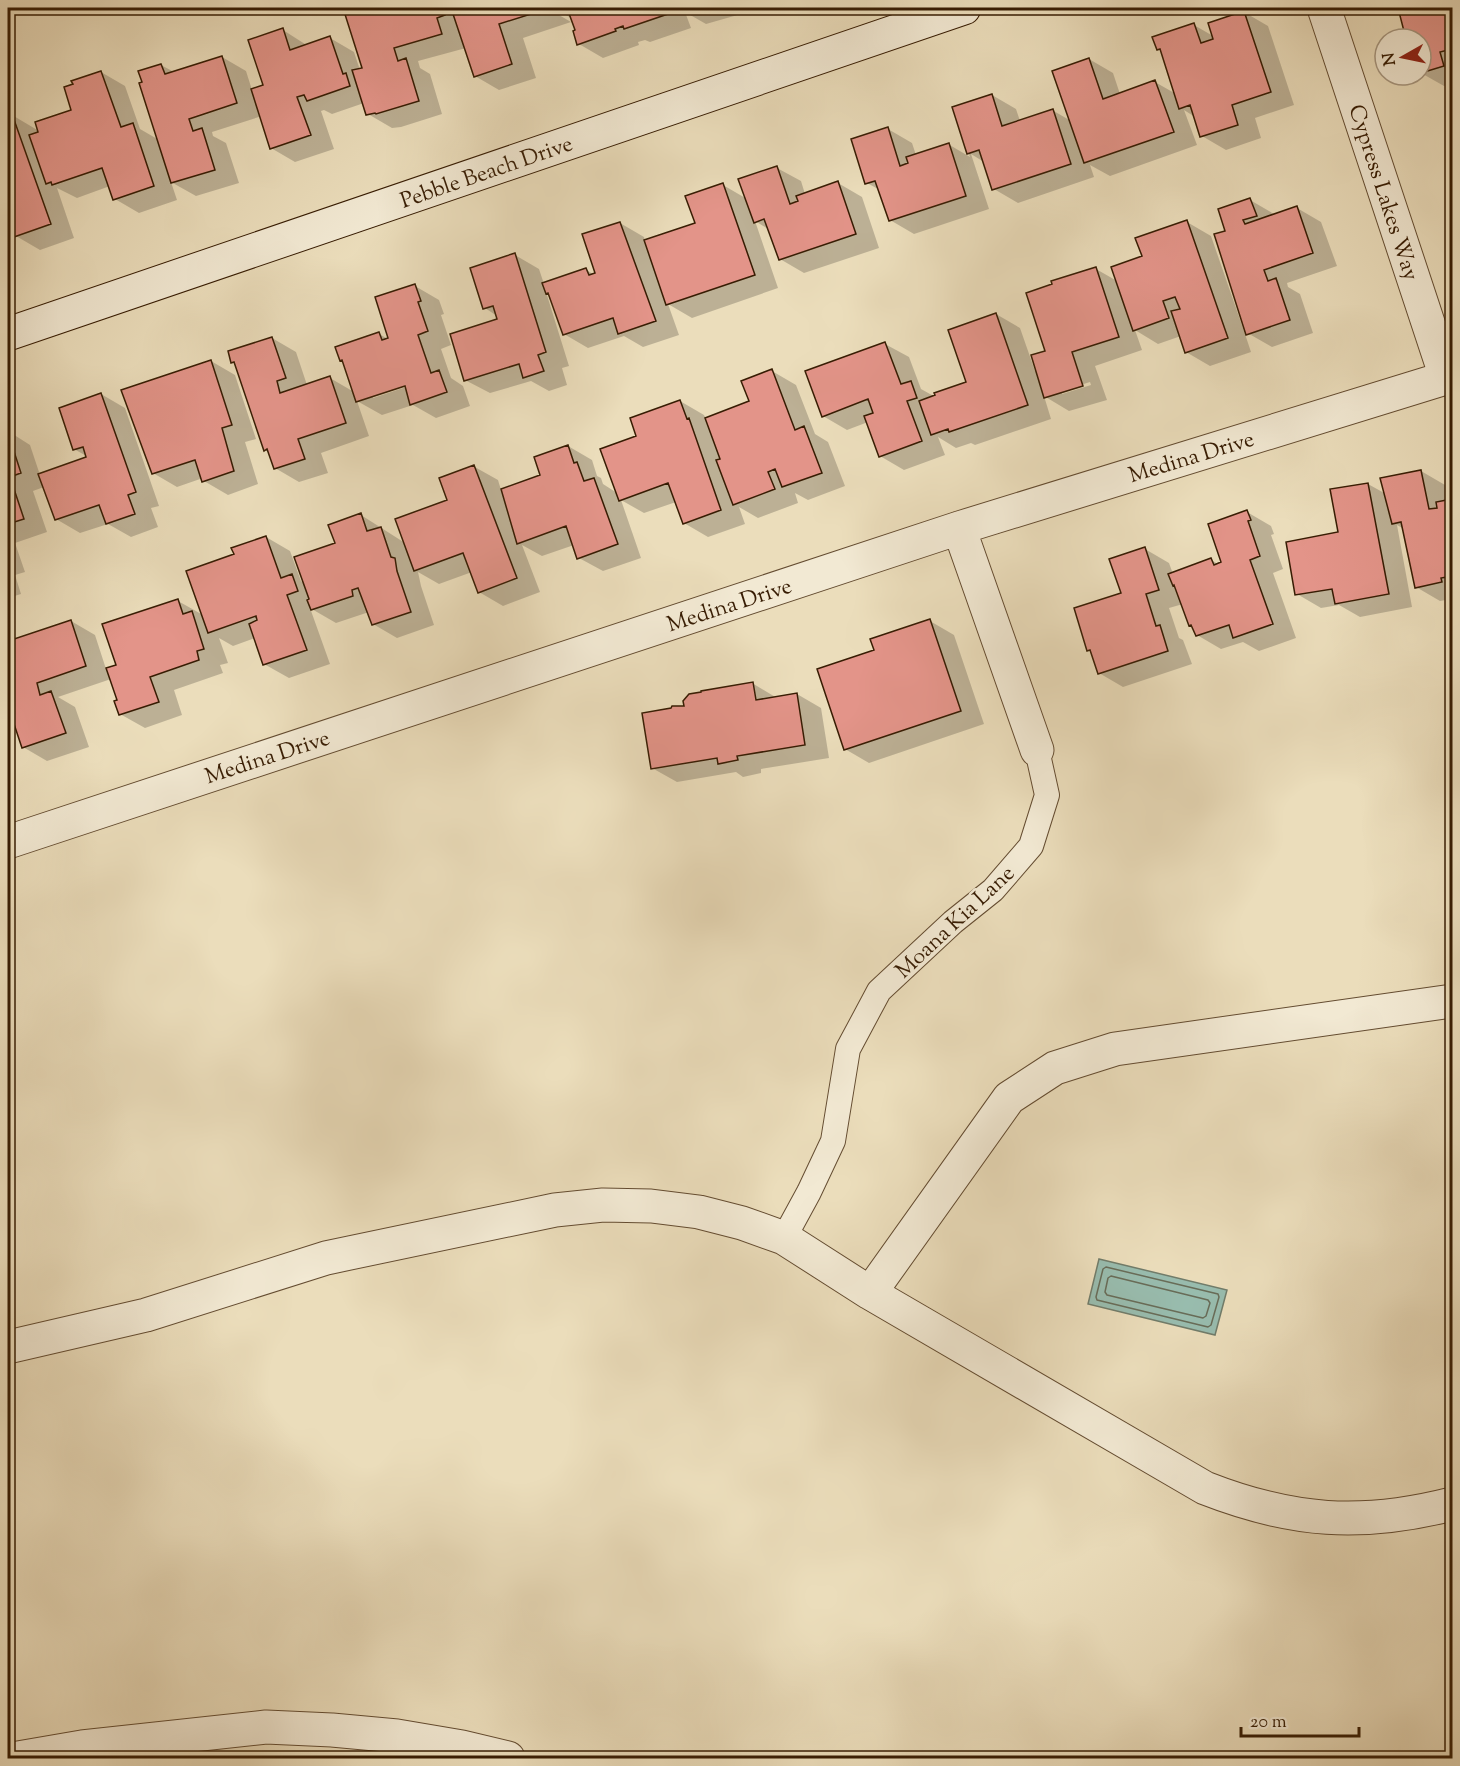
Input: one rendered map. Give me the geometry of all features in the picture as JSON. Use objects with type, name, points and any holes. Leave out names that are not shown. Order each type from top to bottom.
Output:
[{"type":"street","name":"Pebble Beach Drive","points":[[8,334],[964,8]]},
{"type":"street","name":"Cypress Lakes Way","points":[[1324,8],[1449,377]]},
{"type":"street","name":"Medina Drive","points":[[8,842],[959,528],[1449,377]]},
{"type":"street","name":"Moana Kia Lane","points":[[959,528],[1037,750]]},
{"type":"street","points":[[870,1293],[1009,1098],[1055,1068],[1115,1049],[1452,1001]]},
{"type":"street","points":[[8,1347],[146,1316],[326,1258],[555,1210],[603,1205],[670,1208],[731,1220],[784,1238],[870,1293],[1205,1488],[1239,1501],[1283,1512],[1346,1519],[1384,1518],[1452,1504]]},
{"type":"street","points":[[18,1758],[82,1747],[266,1727],[397,1736],[462,1747],[508,1758]]},
{"type":"lane","name":"Moana Kia Lane","points":[[784,1238],[833,1141],[848,1049],[879,991],[953,922],[993,890],[1031,846],[1047,795],[1037,750]]},
{"type":"water","points":[[1099,1259],[1227,1290],[1215,1335],[1088,1304]]},
{"type":"building","points":[[343,8],[442,8],[445,15],[437,18],[442,34],[394,48],[398,61],[406,58],[419,101],[366,115],[352,70],[362,68]]},
{"type":"building","points":[[451,8],[550,8],[499,24],[512,64],[474,77]]},
{"type":"building","points":[[567,8],[665,8],[668,14],[624,29],[623,26],[615,29],[616,31],[577,45],[573,31],[575,30]]},
{"type":"building","points":[[1398,8],[1452,8],[1452,49],[1440,52],[1444,66],[1433,69],[1433,27],[1403,27]]},
{"type":"building","points":[[1244,11],[1271,92],[1232,105],[1238,125],[1200,137],[1190,105],[1179,109],[1160,49],[1157,50],[1152,37],[1194,23],[1201,43],[1213,39],[1208,23]]},
{"type":"building","points":[[283,28],[290,50],[330,36],[343,74],[346,73],[350,86],[307,101],[304,95],[297,97],[311,135],[270,149],[251,89],[263,85],[248,40]]},
{"type":"building","points":[[222,56],[237,103],[189,119],[193,131],[202,128],[215,170],[171,183],[139,83],[142,82],[138,71],[161,64],[165,74]]},
{"type":"building","points":[[1089,58],[1103,99],[1155,80],[1174,132],[1084,163],[1052,71]]},
{"type":"building","points":[[101,71],[121,127],[133,123],[154,186],[113,200],[102,168],[52,185],[51,182],[46,184],[29,135],[38,132],[35,122],[71,110],[64,87],[73,84],[71,81]]},
{"type":"building","points":[[992,94],[1002,126],[1053,109],[1071,164],[992,190],[979,150],[967,154],[952,107]]},
{"type":"building","points":[[12,114],[51,224],[14,237],[8,217],[8,115]]},
{"type":"building","points":[[888,127],[900,166],[908,163],[906,157],[949,143],[966,196],[889,221],[875,181],[865,184],[851,139]]},
{"type":"building","points":[[777,166],[790,204],[798,201],[796,196],[838,181],[856,234],[779,260],[764,219],[754,223],[738,179]]},
{"type":"building","points":[[723,183],[755,275],[666,305],[644,240],[695,223],[685,196]]},
{"type":"building","points":[[1250,198],[1257,216],[1243,220],[1245,224],[1297,206],[1313,253],[1264,270],[1268,281],[1276,278],[1290,320],[1246,335],[1214,234],[1225,231],[1218,209]]},
{"type":"building","points":[[1187,220],[1228,338],[1185,353],[1171,311],[1180,309],[1175,297],[1163,301],[1169,318],[1133,331],[1111,267],[1142,256],[1135,238]]},
{"type":"building","points":[[620,222],[656,321],[618,334],[613,318],[563,335],[548,293],[546,294],[542,283],[586,268],[589,275],[595,273],[582,234]]},
{"type":"building","points":[[515,253],[546,352],[538,355],[544,371],[523,378],[519,364],[464,381],[450,334],[497,319],[493,306],[483,309],[470,268]]},
{"type":"building","points":[[1096,267],[1119,337],[1072,352],[1083,386],[1044,398],[1031,355],[1045,351],[1026,293],[1052,284],[1051,281]]},
{"type":"building","points":[[415,284],[421,301],[418,302],[428,331],[418,335],[431,373],[439,370],[447,392],[410,405],[405,386],[356,402],[342,360],[340,361],[335,347],[379,332],[382,340],[388,338],[375,297]]},
{"type":"building","points":[[996,313],[1028,405],[949,432],[948,429],[931,435],[919,401],[966,382],[948,330]]},
{"type":"building","points":[[272,337],[286,378],[277,381],[280,393],[330,376],[346,423],[298,439],[305,459],[274,469],[267,449],[264,451],[234,362],[231,363],[228,351]]},
{"type":"building","points":[[885,342],[901,384],[911,381],[917,398],[907,401],[922,441],[879,457],[864,416],[873,413],[868,399],[822,417],[805,371]]},
{"type":"building","points":[[211,360],[232,425],[222,428],[234,471],[202,482],[195,460],[152,474],[121,390]]},
{"type":"building","points":[[772,369],[795,430],[804,426],[822,473],[782,487],[775,469],[768,472],[775,489],[733,505],[716,460],[720,459],[705,418],[749,401],[741,381]]},
{"type":"building","points":[[101,393],[136,492],[128,495],[135,514],[106,524],[99,505],[55,520],[38,474],[86,457],[83,447],[73,450],[59,408]]},
{"type":"building","points":[[680,400],[687,419],[689,418],[721,510],[683,524],[668,483],[619,501],[600,449],[636,436],[630,418]]},
{"type":"building","points":[[8,433],[21,473],[10,477],[24,519],[8,524]]},
{"type":"building","points":[[568,445],[574,463],[577,462],[584,481],[594,478],[618,544],[577,559],[566,526],[517,544],[501,489],[540,475],[534,457]]},
{"type":"building","points":[[474,465],[517,578],[478,593],[463,553],[414,571],[395,519],[447,500],[439,478]]},
{"type":"building","points":[[1421,470],[1429,509],[1437,508],[1436,502],[1452,499],[1452,576],[1441,578],[1442,582],[1415,588],[1401,522],[1392,524],[1380,478]]},
{"type":"building","points":[[1368,483],[1389,594],[1335,604],[1332,589],[1295,595],[1286,542],[1338,532],[1330,489]]},
{"type":"building","points":[[1247,510],[1251,520],[1248,521],[1260,556],[1250,560],[1273,624],[1233,638],[1229,625],[1196,636],[1191,625],[1189,626],[1168,574],[1211,558],[1214,565],[1221,562],[1208,524]]},
{"type":"building","points":[[361,513],[367,531],[381,527],[391,557],[395,558],[411,612],[372,625],[358,588],[352,590],[353,596],[311,610],[294,557],[335,543],[328,525]]},
{"type":"building","points":[[266,536],[281,578],[292,574],[298,591],[287,595],[307,650],[263,665],[249,624],[257,620],[256,616],[208,633],[186,571],[234,554],[231,548]]},
{"type":"building","points":[[1145,547],[1159,590],[1146,594],[1156,626],[1160,625],[1168,651],[1098,674],[1090,650],[1087,651],[1074,608],[1121,593],[1109,559]]},
{"type":"building","points":[[178,599],[183,614],[192,611],[204,649],[197,651],[199,660],[150,677],[159,702],[119,715],[114,701],[117,700],[106,668],[116,665],[102,624]]},
{"type":"building","points":[[930,619],[961,711],[844,750],[817,669],[874,650],[870,639]]},
{"type":"building","points":[[71,620],[86,666],[37,683],[40,695],[51,691],[66,733],[22,748],[8,706],[8,641]]},
{"type":"building","points":[[753,682],[756,700],[797,693],[805,745],[737,756],[738,760],[718,764],[717,758],[651,769],[642,713],[672,706],[684,706],[683,701],[689,694]]}]
